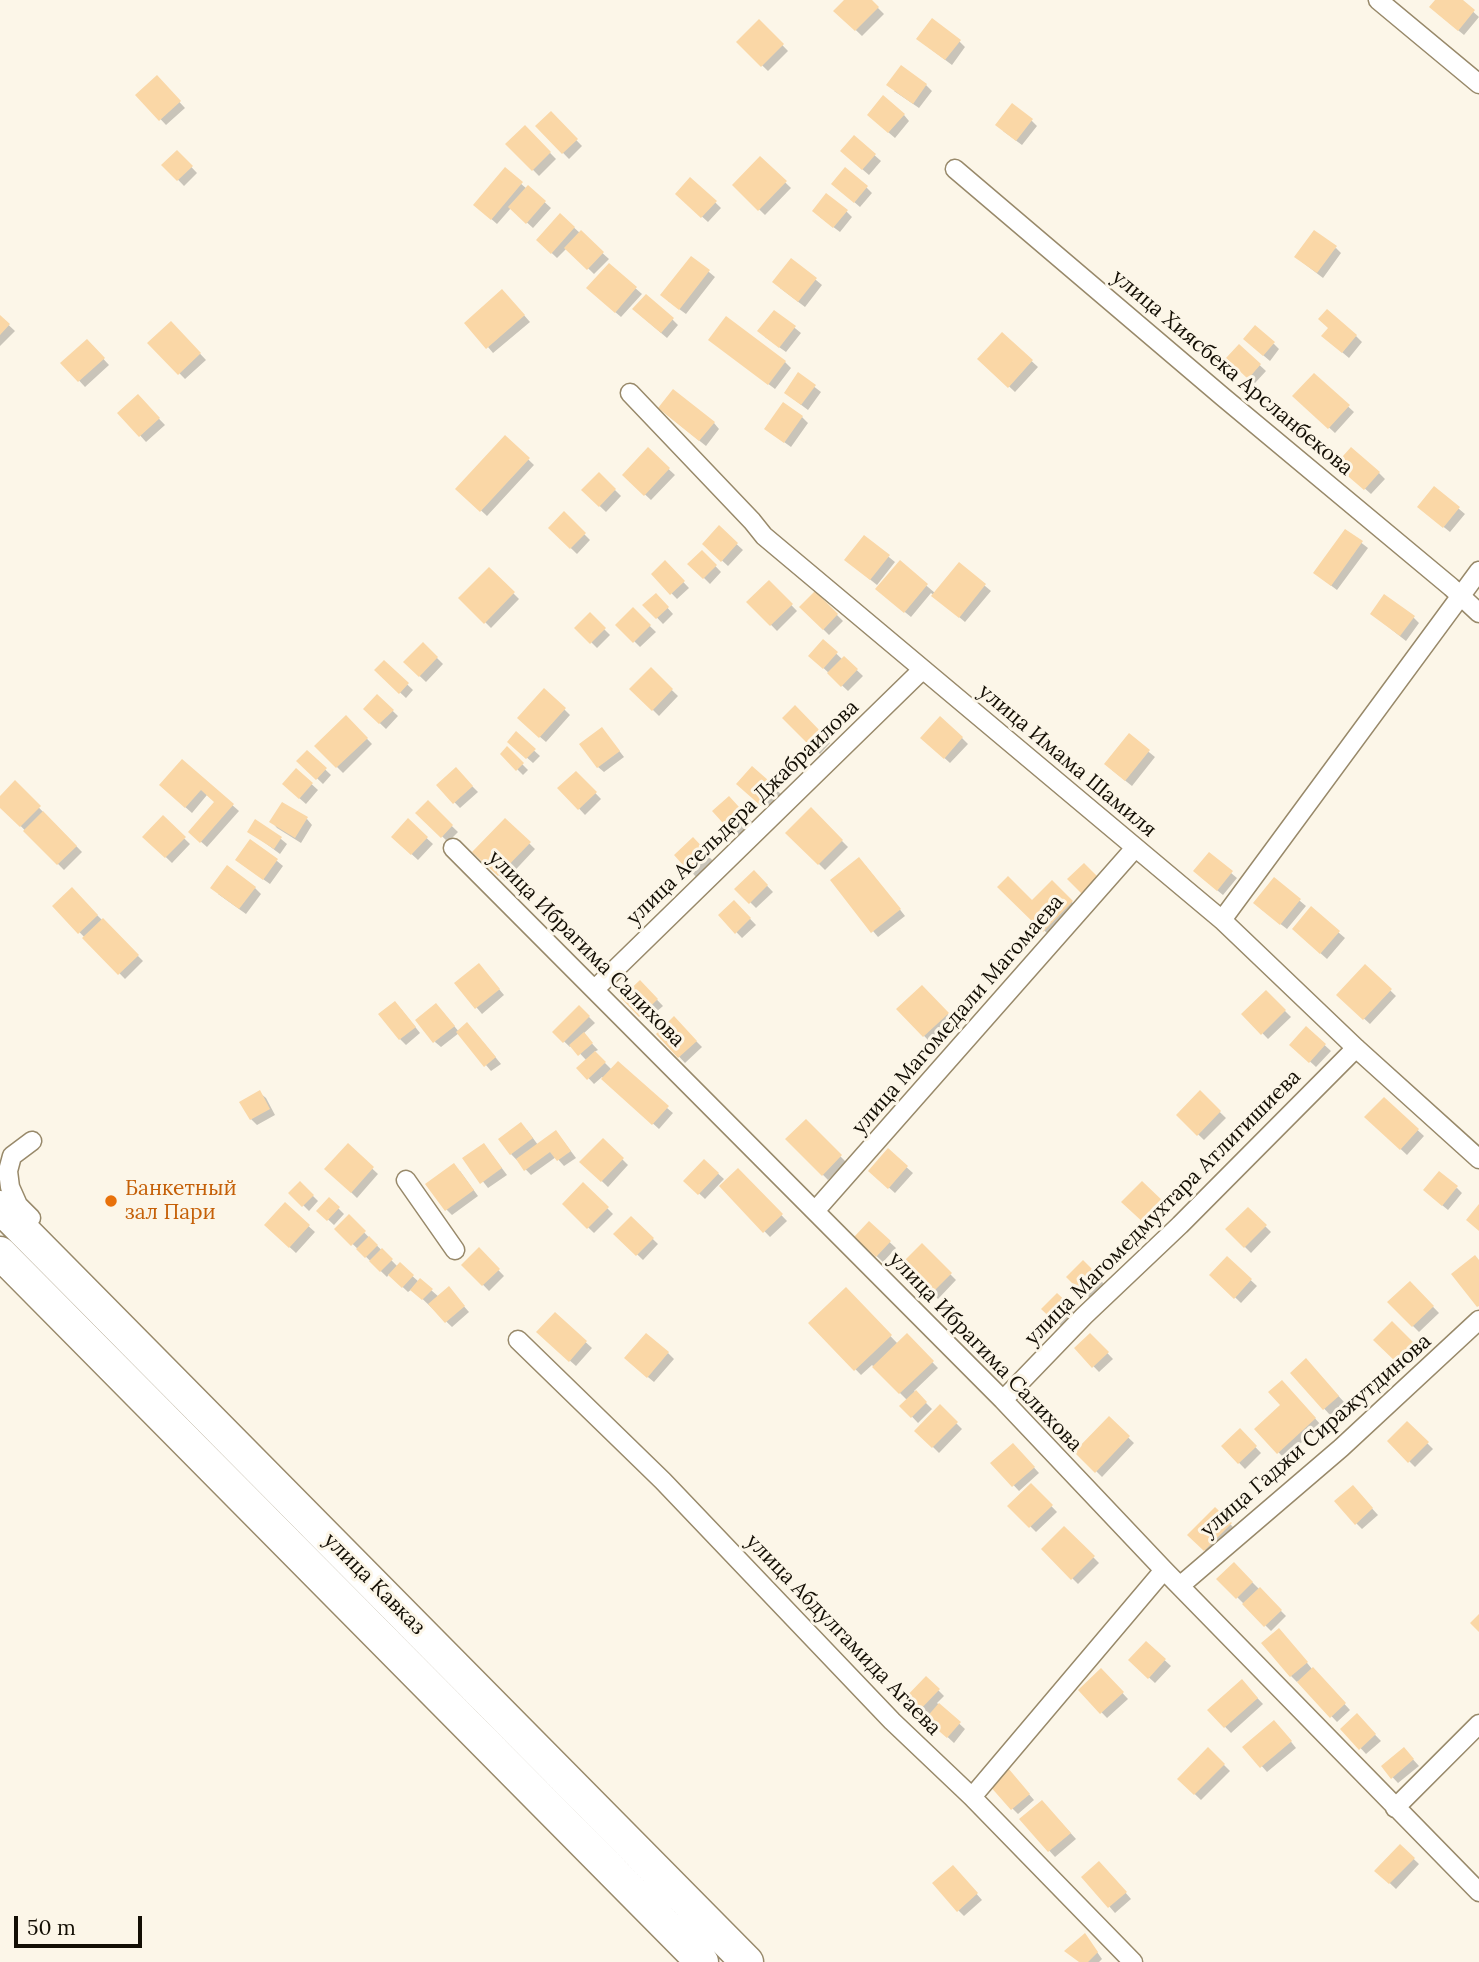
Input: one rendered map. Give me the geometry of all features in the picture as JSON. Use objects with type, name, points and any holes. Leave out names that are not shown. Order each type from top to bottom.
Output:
[{"type":"highway","name":"улица Кавказ","points":[[0,1207],[747,1962]]},
{"type":"highway","name":"улица Кавказ","points":[[0,1253],[702,1962]]},
{"type":"street","points":[[1378,0],[1479,84]]},
{"type":"street","name":"улица Хиясбека Арсланбекова","points":[[955,169],[1479,613]]},
{"type":"street","name":"улица Имама Шамиля","points":[[630,393],[764,536],[1222,920],[1479,1160]]},
{"type":"street","points":[[1222,920],[1479,571]]},
{"type":"street","name":"улица Асельдера Джабраилова","points":[[595,989],[922,670]]},
{"type":"street","name":"улица Ибрагима Салихова","points":[[453,848],[1003,1401],[1479,1892]]},
{"type":"street","name":"улица Магомедали Магомаева","points":[[815,1211],[1135,849]]},
{"type":"street","name":"улица Магомедмухтара Атлигишиева","points":[[1003,1401],[1084,1316],[1180,1225],[1356,1048]]},
{"type":"street","points":[[0,1149],[32,1141],[12,1156],[8,1171],[10,1187],[18,1205],[64,1252],[81,1289]]},
{"type":"street","points":[[406,1180],[455,1250]]},
{"type":"street","name":"улица Гаджи Сиражутдинова","points":[[1181,1585],[1341,1448],[1479,1320]]},
{"type":"street","name":"улица Абдулгамида Агаева","points":[[518,1340],[663,1481],[892,1721],[972,1797],[1133,1962]]},
{"type":"street","points":[[972,1797],[1164,1570]]},
{"type":"street","points":[[1395,1808],[1479,1724]]},
{"type":"building","points":[[844,0],[872,0],[879,7],[855,31],[833,11]]},
{"type":"building","points":[[1435,0],[1463,0],[1475,10],[1458,31],[1429,7]]},
{"type":"building","points":[[932,18],[961,40],[945,60],[916,39]]},
{"type":"building","points":[[759,19],[784,44],[761,67],[736,42]]},
{"type":"building","points":[[901,65],[927,84],[913,104],[886,85]]},
{"type":"building","points":[[157,75],[181,101],[159,121],[135,95]]},
{"type":"building","points":[[883,95],[905,114],[888,133],[867,115]]},
{"type":"building","points":[[1012,103],[1033,119],[1016,141],[995,125]]},
{"type":"building","points":[[551,111],[578,139],[562,154],[535,126]]},
{"type":"building","points":[[525,125],[551,152],[532,171],[505,144]]},
{"type":"building","points":[[854,135],[876,154],[862,170],[840,151]]},
{"type":"building","points":[[177,150],[193,166],[177,181],[161,165]]},
{"type":"building","points":[[760,156],[787,181],[758,211],[732,185]]},
{"type":"building","points":[[505,167],[523,182],[491,220],[473,205]]},
{"type":"building","points":[[845,167],[868,186],[854,203],[831,184]]},
{"type":"building","points":[[690,177],[717,201],[701,218],[675,194]]},
{"type":"building","points":[[528,185],[546,201],[526,224],[508,207]]},
{"type":"building","points":[[826,193],[848,210],[833,228],[812,211]]},
{"type":"building","points":[[560,213],[575,227],[551,254],[536,240]]},
{"type":"building","points":[[581,230],[604,252],[587,270],[564,248]]},
{"type":"building","points":[[1314,230],[1337,246],[1317,273],[1294,257]]},
{"type":"building","points":[[691,256],[710,270],[679,310],[660,295]]},
{"type":"building","points":[[791,258],[817,278],[798,302],[772,282]]},
{"type":"building","points":[[609,263],[637,287],[615,313],[586,288]]},
{"type":"building","points":[[502,289],[525,315],[486,349],[464,323]]},
{"type":"building","points":[[646,294],[674,318],[661,333],[632,309]]},
{"type":"building","points":[[1327,309],[1357,335],[1342,353],[1321,336],[1328,328],[1318,319]]},
{"type":"building","points":[[774,310],[796,326],[779,348],[757,331]]},
{"type":"building","points":[[0,315],[10,324],[0,335]]},
{"type":"building","points":[[726,316],[786,361],[768,385],[708,340]]},
{"type":"building","points":[[171,321],[201,353],[178,375],[147,343]]},
{"type":"building","points":[[1255,325],[1275,342],[1263,356],[1243,339]]},
{"type":"building","points":[[1002,332],[1033,360],[1008,388],[977,359]]},
{"type":"building","points":[[87,339],[105,358],[78,382],[60,363]]},
{"type":"building","points":[[1239,344],[1261,364],[1248,379],[1226,358]]},
{"type":"building","points":[[798,372],[816,385],[801,405],[784,393]]},
{"type":"building","points":[[1314,373],[1350,405],[1328,429],[1292,396]]},
{"type":"building","points":[[673,389],[715,422],[699,441],[658,408]]},
{"type":"building","points":[[138,394],[160,418],[139,437],[117,413]]},
{"type":"building","points":[[783,402],[803,416],[784,443],[764,429]]},
{"type":"building","points":[[505,435],[530,458],[480,512],[455,489]]},
{"type":"building","points":[[648,447],[670,468],[644,496],[622,475]]},
{"type":"building","points":[[1351,447],[1380,472],[1364,490],[1335,465]]},
{"type":"building","points":[[599,472],[616,489],[599,507],[581,490]]},
{"type":"building","points":[[1434,486],[1460,507],[1443,528],[1417,507]]},
{"type":"building","points":[[564,511],[586,533],[570,549],[548,528]]},
{"type":"building","points":[[719,525],[738,543],[721,562],[702,544]]},
{"type":"building","points":[[1345,529],[1363,541],[1331,586],[1313,573]]},
{"type":"building","points":[[864,535],[890,555],[870,580],[844,560]]},
{"type":"building","points":[[702,550],[717,565],[703,579],[687,564]]},
{"type":"building","points":[[665,560],[685,581],[670,595],[651,574]]},
{"type":"building","points":[[900,560],[928,584],[904,613],[875,589]]},
{"type":"building","points":[[959,562],[986,584],[959,618],[931,596]]},
{"type":"building","points":[[489,567],[515,592],[484,624],[458,598]]},
{"type":"building","points":[[769,580],[793,604],[770,626],[746,602]]},
{"type":"building","points":[[815,591],[838,614],[823,630],[799,607]]},
{"type":"building","points":[[656,593],[669,607],[656,619],[642,605]]},
{"type":"building","points":[[1384,594],[1415,616],[1400,636],[1370,614]]},
{"type":"building","points":[[633,607],[651,625],[633,643],[615,625]]},
{"type":"building","points":[[590,612],[606,628],[590,644],[574,628]]},
{"type":"building","points":[[823,639],[838,652],[823,669],[808,656]]},
{"type":"building","points":[[423,642],[438,657],[419,677],[403,662]]},
{"type":"building","points":[[844,656],[858,669],[841,687],[827,673]]},
{"type":"building","points":[[384,660],[409,683],[399,694],[374,670]]},
{"type":"building","points":[[651,667],[673,689],[652,711],[629,689]]},
{"type":"building","points":[[544,688],[566,708],[539,738],[517,718]]},
{"type":"building","points":[[377,694],[394,710],[379,724],[363,709]]},
{"type":"building","points":[[795,705],[826,737],[813,749],[782,718]]},
{"type":"building","points":[[346,715],[368,738],[336,768],[314,746]]},
{"type":"building","points":[[940,716],[963,737],[944,759],[920,738]]},
{"type":"building","points":[[602,727],[620,751],[597,768],[579,744]]},
{"type":"building","points":[[516,731],[536,749],[526,759],[507,742]]},
{"type":"building","points":[[1129,733],[1150,750],[1125,781],[1104,764]]},
{"type":"building","points":[[507,746],[524,763],[516,771],[500,754]]},
{"type":"building","points":[[307,750],[327,768],[316,780],[296,761]]},
{"type":"building","points":[[182,759],[234,804],[200,843],[188,832],[214,802],[201,790],[185,808],[159,785]]},
{"type":"building","points":[[752,766],[777,788],[761,806],[736,784]]},
{"type":"building","points":[[456,767],[473,786],[453,804],[436,785]]},
{"type":"building","points":[[296,768],[313,783],[299,799],[282,784]]},
{"type":"building","points":[[576,771],[597,792],[578,810],[557,788]]},
{"type":"building","points":[[15,780],[41,806],[20,827],[0,808],[0,796]]},
{"type":"building","points":[[729,796],[749,818],[732,833],[712,811]]},
{"type":"building","points":[[428,800],[453,825],[441,838],[415,813]]},
{"type":"building","points":[[282,802],[308,817],[295,838],[269,822]]},
{"type":"building","points":[[811,807],[843,840],[818,865],[785,833]]},
{"type":"building","points":[[43,811],[77,846],[57,865],[23,831]]},
{"type":"building","points":[[163,815],[186,837],[165,858],[142,837]]},
{"type":"building","points":[[408,818],[428,837],[411,855],[391,837]]},
{"type":"building","points":[[505,818],[531,842],[498,876],[472,852]]},
{"type":"building","points":[[255,819],[282,837],[274,849],[247,832]]},
{"type":"building","points":[[693,837],[710,855],[690,873],[674,855]]},
{"type":"building","points":[[250,839],[278,859],[263,880],[235,860]]},
{"type":"building","points":[[1209,852],[1233,871],[1217,891],[1193,871]]},
{"type":"building","points":[[859,857],[901,909],[871,933],[830,880]]},
{"type":"building","points":[[1084,863],[1099,878],[1083,895],[1067,879]]},
{"type":"building","points":[[227,865],[256,887],[239,909],[210,888]]},
{"type":"building","points":[[754,870],[768,885],[749,904],[734,889]]},
{"type":"building","points":[[1008,876],[1032,900],[1052,880],[1073,901],[1043,932],[997,887]]},
{"type":"building","points":[[1274,877],[1301,899],[1280,925],[1253,903]]},
{"type":"building","points":[[72,887],[98,915],[78,934],[52,906]]},
{"type":"building","points":[[734,900],[751,918],[735,934],[718,915]]},
{"type":"building","points":[[1311,906],[1340,931],[1320,954],[1292,929]]},
{"type":"building","points":[[103,918],[139,955],[118,975],[82,938]]},
{"type":"building","points":[[479,963],[500,989],[475,1009],[454,983]]},
{"type":"building","points":[[1365,964],[1392,989],[1363,1020],[1336,995]]},
{"type":"building","points":[[640,980],[658,999],[639,1017],[621,998]]},
{"type":"building","points":[[922,985],[949,1013],[923,1037],[896,1009]]},
{"type":"building","points":[[1266,990],[1286,1010],[1261,1035],[1241,1014]]},
{"type":"building","points":[[395,1001],[416,1027],[399,1040],[378,1014]]},
{"type":"building","points":[[436,1003],[455,1026],[433,1043],[415,1020]]},
{"type":"building","points":[[579,1005],[590,1016],[563,1043],[552,1032]]},
{"type":"building","points":[[674,1016],[697,1041],[678,1058],[656,1034]]},
{"type":"building","points":[[467,1022],[496,1057],[484,1067],[456,1032]]},
{"type":"building","points":[[1306,1026],[1326,1044],[1309,1063],[1289,1045]]},
{"type":"building","points":[[584,1032],[593,1043],[578,1056],[569,1045]]},
{"type":"building","points":[[595,1051],[606,1062],[587,1080],[576,1068]]},
{"type":"building","points":[[618,1061],[669,1106],[652,1125],[601,1079]]},
{"type":"building","points":[[260,1090],[270,1109],[250,1120],[239,1102]]},
{"type":"building","points":[[1200,1090],[1221,1111],[1197,1136],[1176,1115]]},
{"type":"building","points":[[1384,1097],[1419,1129],[1400,1150],[1364,1117]]},
{"type":"building","points":[[806,1119],[842,1155],[822,1176],[785,1139]]},
{"type":"building","points":[[521,1122],[533,1138],[510,1155],[498,1139]]},
{"type":"building","points":[[556,1130],[571,1151],[557,1161],[550,1152],[524,1171],[516,1159]]},
{"type":"building","points":[[603,1138],[624,1158],[601,1182],[579,1162]]},
{"type":"building","points":[[348,1143],[374,1167],[351,1193],[324,1169]]},
{"type":"building","points":[[484,1143],[502,1168],[480,1184],[462,1158]]},
{"type":"building","points":[[888,1148],[908,1166],[888,1189],[868,1171]]},
{"type":"building","points":[[704,1159],[719,1173],[698,1195],[683,1181]]},
{"type":"building","points":[[454,1163],[474,1190],[445,1211],[425,1184]]},
{"type":"building","points":[[738,1168],[783,1214],[763,1233],[719,1186]]},
{"type":"building","points":[[1439,1171],[1458,1186],[1442,1206],[1423,1190]]},
{"type":"building","points":[[300,1181],[314,1195],[302,1207],[288,1193]]},
{"type":"building","points":[[1142,1181],[1166,1204],[1146,1225],[1121,1202]]},
{"type":"building","points":[[583,1182],[609,1207],[587,1229],[562,1204]]},
{"type":"building","points":[[329,1197],[340,1207],[327,1221],[316,1211]]},
{"type":"building","points":[[285,1202],[310,1225],[289,1248],[264,1225]]},
{"type":"building","points":[[1479,1204],[1479,1231],[1466,1220]]},
{"type":"building","points":[[1248,1207],[1267,1225],[1244,1248],[1225,1229]]},
{"type":"building","points":[[349,1214],[366,1231],[351,1246],[334,1229]]},
{"type":"building","points":[[631,1216],[654,1238],[636,1256],[613,1234]]},
{"type":"building","points":[[869,1221],[891,1241],[876,1257],[854,1237]]},
{"type":"building","points":[[369,1236],[378,1245],[365,1258],[356,1249]]},
{"type":"building","points":[[922,1243],[952,1273],[931,1294],[901,1264]]},
{"type":"building","points":[[479,1247],[500,1269],[482,1286],[461,1265]]},
{"type":"building","points":[[382,1248],[393,1259],[380,1272],[369,1261]]},
{"type":"building","points":[[1475,1255],[1479,1260],[1477,1307],[1451,1274]]},
{"type":"building","points":[[1227,1256],[1252,1279],[1234,1299],[1209,1275]]},
{"type":"building","points":[[1083,1260],[1100,1277],[1083,1294],[1066,1277]]},
{"type":"building","points":[[400,1262],[414,1275],[402,1288],[388,1275]]},
{"type":"building","points":[[420,1278],[433,1289],[422,1300],[410,1290]]},
{"type":"building","points":[[1410,1281],[1434,1306],[1412,1327],[1387,1302]]},
{"type":"building","points":[[449,1286],[465,1306],[445,1323],[428,1304]]},
{"type":"building","points":[[846,1287],[892,1335],[854,1371],[808,1323]]},
{"type":"building","points":[[1057,1293],[1073,1308],[1057,1324],[1041,1309]]},
{"type":"building","points":[[555,1312],[587,1341],[569,1362],[536,1332]]},
{"type":"building","points":[[1392,1321],[1416,1345],[1398,1364],[1373,1340]]},
{"type":"building","points":[[646,1333],[669,1352],[647,1378],[624,1358]]},
{"type":"building","points":[[907,1333],[934,1361],[899,1394],[872,1367]]},
{"type":"building","points":[[1090,1333],[1109,1352],[1092,1368],[1074,1348]]},
{"type":"building","points":[[1306,1358],[1339,1396],[1323,1410],[1290,1373]]},
{"type":"building","points":[[1282,1380],[1316,1418],[1277,1454],[1254,1429],[1280,1405],[1268,1392]]},
{"type":"building","points":[[916,1390],[927,1402],[911,1418],[899,1406]]},
{"type":"building","points":[[940,1404],[958,1422],[932,1448],[914,1431]]},
{"type":"building","points":[[1109,1416],[1130,1436],[1095,1473],[1074,1452]]},
{"type":"building","points":[[1407,1421],[1429,1442],[1408,1463],[1387,1441]]},
{"type":"building","points":[[1240,1428],[1257,1446],[1238,1464],[1221,1446]]},
{"type":"building","points":[[1013,1443],[1035,1467],[1012,1487],[990,1463]]},
{"type":"building","points":[[1031,1483],[1053,1505],[1029,1528],[1007,1506]]},
{"type":"building","points":[[1353,1485],[1373,1508],[1355,1525],[1334,1501]]},
{"type":"building","points":[[1215,1507],[1232,1523],[1204,1551],[1187,1535]]},
{"type":"building","points":[[1064,1526],[1095,1556],[1071,1580],[1041,1549]]},
{"type":"building","points":[[1234,1562],[1253,1582],[1236,1599],[1216,1579]]},
{"type":"building","points":[[1260,1587],[1282,1610],[1264,1627],[1242,1604]]},
{"type":"building","points":[[1479,1614],[1479,1632],[1470,1623]]},
{"type":"building","points":[[1279,1628],[1308,1662],[1290,1677],[1261,1643]]},
{"type":"building","points":[[1146,1641],[1166,1659],[1148,1679],[1128,1660]]},
{"type":"building","points":[[1313,1667],[1346,1703],[1330,1718],[1297,1682]]},
{"type":"building","points":[[1101,1668],[1124,1692],[1100,1714],[1078,1690]]},
{"type":"building","points":[[926,1676],[940,1689],[915,1715],[901,1702]]},
{"type":"building","points":[[1242,1679],[1258,1698],[1224,1728],[1207,1710]]},
{"type":"building","points":[[939,1703],[961,1722],[947,1738],[925,1719]]},
{"type":"building","points":[[1357,1713],[1376,1734],[1359,1750],[1340,1729]]},
{"type":"building","points":[[1274,1720],[1292,1741],[1260,1768],[1242,1747]]},
{"type":"building","points":[[1208,1747],[1225,1764],[1194,1795],[1177,1779]]},
{"type":"building","points":[[1404,1747],[1414,1759],[1391,1779],[1381,1766]]},
{"type":"building","points":[[1008,1768],[1030,1794],[1011,1810],[989,1785]]},
{"type":"building","points":[[1042,1800],[1071,1833],[1048,1852],[1019,1819]]},
{"type":"building","points":[[1400,1844],[1415,1858],[1389,1884],[1374,1871]]},
{"type":"building","points":[[1099,1861],[1127,1892],[1108,1908],[1081,1877]]},
{"type":"building","points":[[953,1865],[978,1893],[957,1912],[932,1883]]},
{"type":"building","points":[[1085,1933],[1098,1952],[1088,1962],[1079,1962],[1064,1951]]},
{"type":"place","name":"Банкетный зал Пари","points":[[111,1201]]}]
